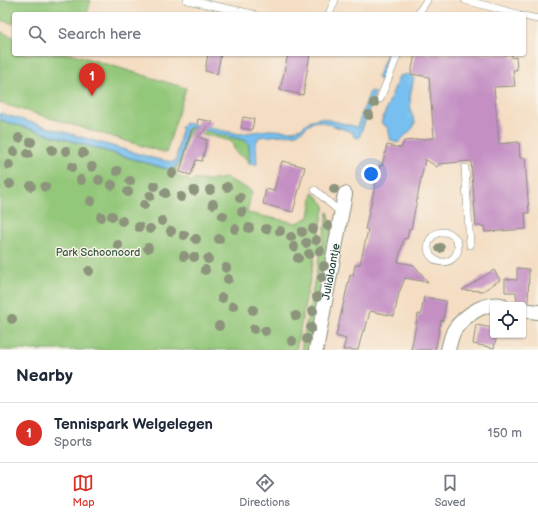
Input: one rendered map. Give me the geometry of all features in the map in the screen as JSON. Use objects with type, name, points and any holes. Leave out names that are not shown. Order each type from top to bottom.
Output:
[{"type":"street","name":"Julialaantje","points":[[316,350],[345,194]]},
{"type":"street","points":[[448,350],[456,328],[467,317],[490,304]]},
{"type":"street","points":[[526,310],[538,312]]},
{"type":"lane","points":[[187,0],[244,12]]},
{"type":"lane","points":[[330,12],[335,0]]},
{"type":"lane","points":[[419,12],[427,0]]},
{"type":"lane","points":[[465,0],[510,12]]},
{"type":"lane","points":[[526,16],[538,19]]},
{"type":"lane","points":[[380,98],[397,56]]},
{"type":"lane","points":[[465,168],[470,245]]},
{"type":"lane","points":[[316,190],[341,213]]},
{"type":"lane","points":[[438,232],[450,234],[456,240],[458,246],[456,255],[449,262],[440,263],[432,259],[428,251],[428,242],[433,235],[438,232]]},
{"type":"green space","points":[[0,0],[91,0],[88,12],[12,12],[12,23],[0,20]]},
{"type":"green space","points":[[0,32],[12,36],[12,56],[80,56],[186,88],[166,153],[0,103]]},
{"type":"green space","name":"Park Schoonoord","points":[[0,120],[166,169],[179,163],[186,130],[188,128],[196,128],[247,141],[249,145],[250,164],[248,164],[247,159],[236,153],[231,141],[190,131],[187,135],[181,160],[176,170],[178,177],[188,179],[188,181],[192,182],[193,180],[226,178],[252,191],[247,213],[297,223],[309,217],[313,192],[325,205],[318,239],[321,248],[328,212],[332,226],[311,350],[301,350],[320,252],[315,254],[296,350],[0,350]]},
{"type":"water","points":[[386,56],[393,56],[382,81],[377,78]]},
{"type":"water","points":[[409,74],[414,78],[410,96],[411,112],[415,122],[413,128],[398,143],[391,141],[388,128],[381,123],[399,76]]},
{"type":"water","points":[[370,91],[375,93],[359,138],[354,137],[352,132],[319,121],[313,122],[297,134],[259,137],[256,143],[257,164],[250,164],[249,145],[247,141],[196,128],[188,128],[186,130],[181,158],[179,163],[171,170],[0,120],[0,113],[156,159],[173,162],[176,160],[182,126],[185,123],[240,134],[268,130],[293,131],[301,128],[311,120],[321,118],[357,127]]},
{"type":"building","points":[[208,56],[221,56],[217,74],[205,71]]},
{"type":"building","points":[[288,56],[310,56],[303,95],[280,90]]},
{"type":"building","points":[[415,56],[516,57],[517,70],[513,70],[515,86],[494,87],[499,144],[519,142],[520,158],[525,158],[529,213],[525,213],[526,229],[485,232],[484,226],[476,226],[471,161],[439,164],[437,167],[425,159],[411,229],[409,229],[407,239],[404,238],[398,262],[414,265],[428,282],[405,278],[399,293],[394,316],[370,311],[358,350],[343,350],[346,339],[336,336],[350,275],[353,275],[355,265],[360,264],[368,230],[365,229],[380,165],[382,166],[387,145],[401,148],[404,141],[434,138],[429,77],[411,74]]},
{"type":"building","points":[[243,117],[254,119],[252,130],[241,128]]},
{"type":"building","points":[[198,119],[213,122],[198,137],[207,140],[202,161],[196,160],[191,175],[180,172],[191,131],[197,125]]},
{"type":"building","points":[[282,161],[305,167],[293,212],[263,204],[266,189],[274,191]]},
{"type":"building","points":[[517,268],[529,269],[528,302],[517,302],[516,292],[505,292],[505,279],[517,280]]},
{"type":"building","points":[[494,270],[500,280],[483,291],[462,290]]},
{"type":"building","points":[[424,297],[446,301],[443,321],[441,320],[435,350],[411,350],[418,314],[421,315]]},
{"type":"building","points":[[476,325],[490,327],[490,338],[496,338],[494,348],[473,344]]},
{"type":"place","name":"Tennispark Welgelegen","points":[[92,96]]}]
